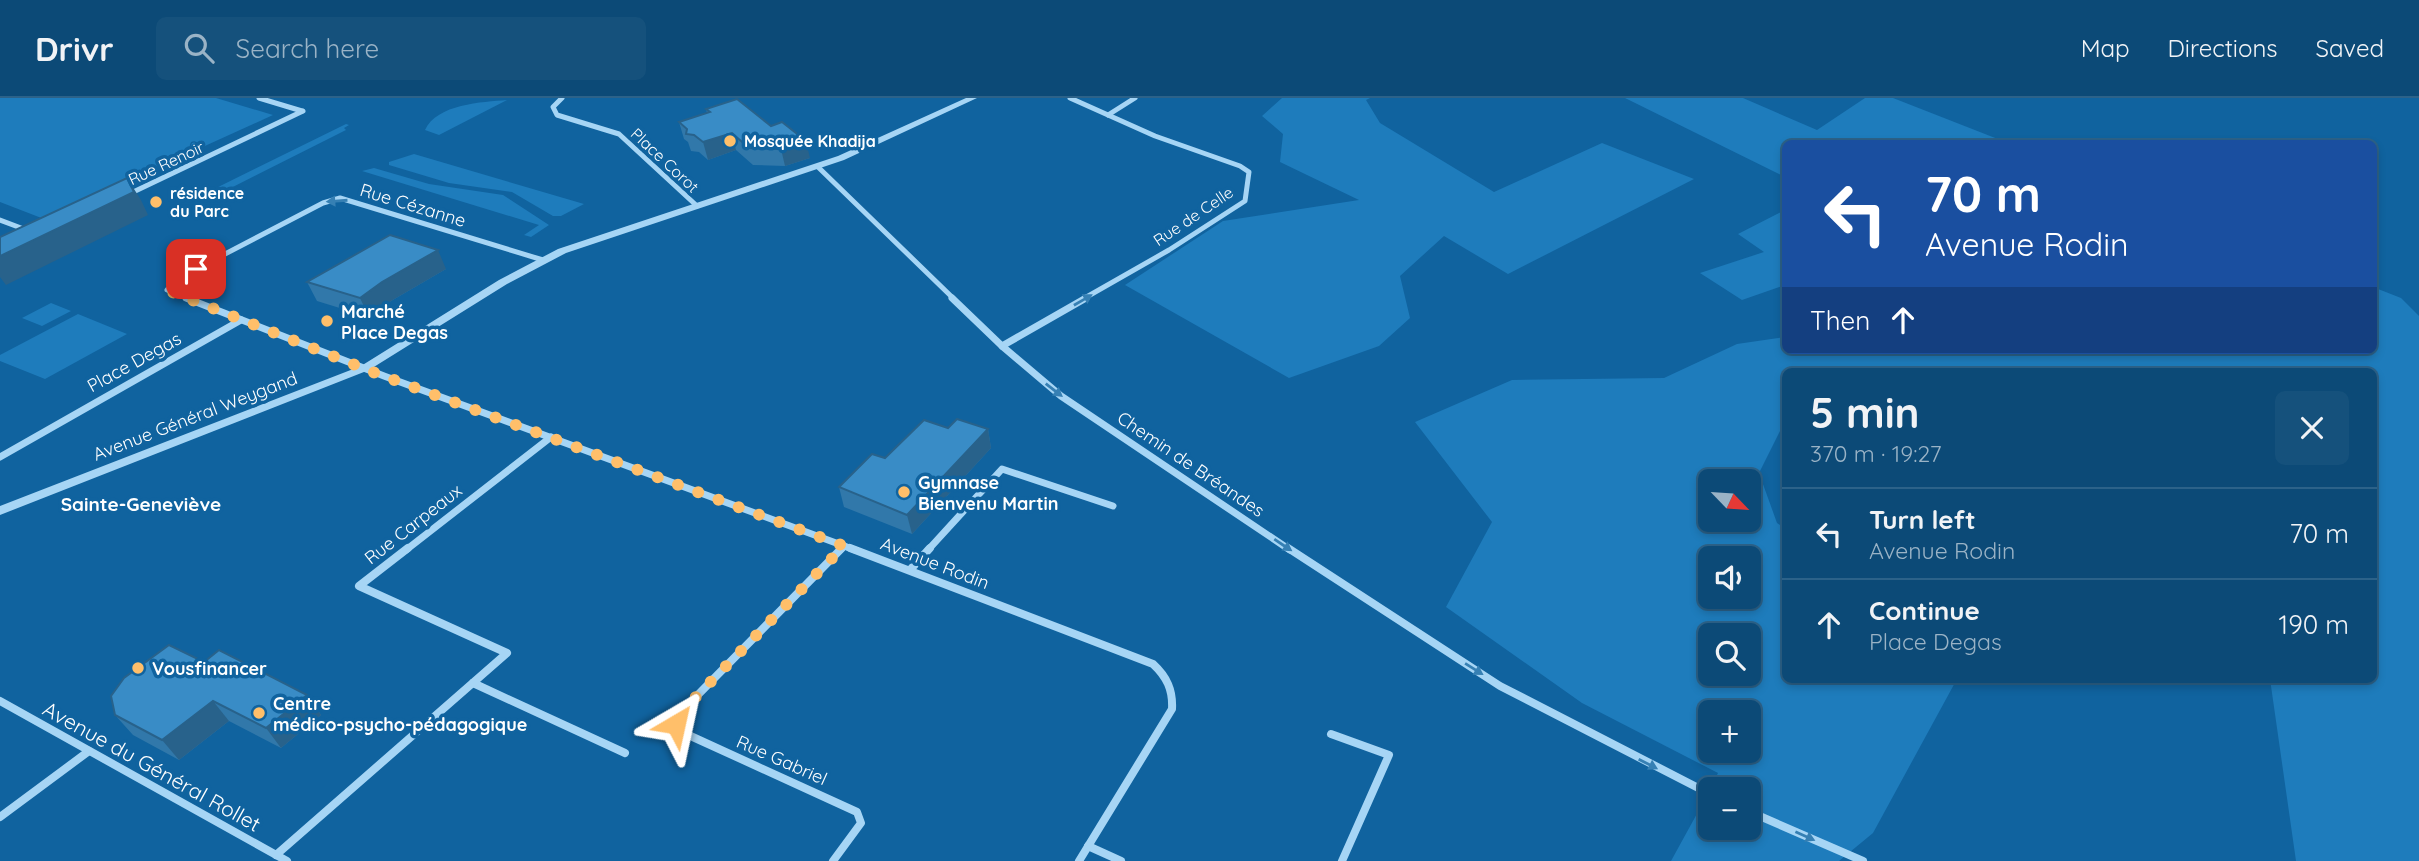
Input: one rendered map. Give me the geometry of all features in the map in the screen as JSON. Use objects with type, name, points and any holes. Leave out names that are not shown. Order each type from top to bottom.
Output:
[{"type":"street","name":"Rue Renoir","points":[[125,195],[303,111],[259,98]]},
{"type":"street","name":"Place Corot","points":[[562,98],[553,107],[557,115],[619,134],[697,206]]},
{"type":"street","name":"Avenue Général Weygand","points":[[0,511],[365,368],[543,260],[818,167],[973,98]]},
{"type":"street","name":"Rue de Celle","points":[[1002,346],[1169,250],[1245,201],[1249,172],[1240,166],[1155,136],[1070,98]]},
{"type":"street","points":[[1108,115],[1135,98]]},
{"type":"street","name":"Chemin de Bréandes","points":[[818,167],[1002,346],[1061,396],[1395,620],[1500,686],[1698,788]]},
{"type":"street","name":"Rue Cézanne","points":[[241,320],[171,293],[167,287],[177,279],[329,200],[345,199],[543,260]]},
{"type":"street","points":[[0,220],[40,235]]},
{"type":"street","points":[[241,320],[365,368]]},
{"type":"street","name":"Place Degas","points":[[0,457],[241,320]]},
{"type":"street","name":"Avenue Rodin","points":[[365,368],[910,570],[1153,664],[1170,684],[1172,709],[1088,846]]},
{"type":"street","name":"Rue Carpeaux","points":[[276,855],[507,653],[359,586],[551,438]]},
{"type":"street","points":[[910,570],[1002,469],[1114,506]]},
{"type":"street","name":"Rue Gabriel","points":[[833,861],[858,829],[861,822],[857,813],[684,733],[676,724],[682,711],[844,546]]},
{"type":"street","points":[[473,683],[625,753]]},
{"type":"street","name":"Avenue du Général Rollet","points":[[0,701],[287,861]]},
{"type":"street","points":[[1331,734],[1389,755],[1342,861]]},
{"type":"street","points":[[0,817],[89,751]]},
{"type":"street","points":[[1761,817],[1863,861]]},
{"type":"street","points":[[1079,861],[1088,846],[1121,861]]},
{"type":"shaded area","points":[[0,98],[216,98],[273,115],[44,219],[0,202]]},
{"type":"shaded area","points":[[1282,98],[1370,98],[1366,100],[1380,123],[1494,192],[1602,143],[1694,179],[1508,274],[1444,236],[1400,276],[1410,318],[1379,346],[1289,378],[1125,285],[1223,221],[1359,200],[1280,162],[1283,134],[1262,116]]},
{"type":"shaded area","points":[[1625,98],[1743,98],[1817,130],[1865,98],[1893,98],[2000,140],[1782,140],[1782,176]]},
{"type":"shaded area","points":[[507,100],[439,135],[425,130],[431,121],[450,110]]},
{"type":"shaded area","points":[[346,124],[349,125],[344,128],[346,130],[217,195],[206,193]]},
{"type":"shaded area","points":[[414,154],[584,204],[561,216],[553,216],[512,192],[449,183],[389,165],[389,162]]},
{"type":"shaded area","points":[[374,168],[429,184],[503,195],[549,225],[531,237],[524,235],[539,225],[362,171]]},
{"type":"shaded area","points":[[1782,212],[1782,286],[1742,300],[1700,273],[1764,252],[1738,234]]},
{"type":"shaded area","points":[[2377,289],[2401,298],[2419,316],[2419,861],[2296,861],[2271,683],[2377,683],[2377,368],[1782,368],[1782,430],[1761,469],[1698,469],[1698,532],[1761,532],[1761,479],[1777,523],[1782,526],[1782,683],[1955,683],[1873,833],[1839,861],[1671,861],[1698,812],[1698,840],[1761,840],[1761,777],[1716,777],[1718,773],[1699,763],[1761,763],[1761,700],[1698,700],[1698,763],[1582,703],[1446,607],[1492,522],[1415,422],[1512,380],[1664,378],[1737,344],[1782,337],[1782,354],[2377,354]]},
{"type":"shaded area","points":[[51,303],[71,311],[42,326],[22,318]]},
{"type":"shaded area","points":[[78,314],[127,334],[45,379],[0,361],[0,355]]},
{"type":"building","points":[[737,99],[771,126],[782,122],[806,141],[781,149],[749,148],[732,133],[703,142],[694,135],[686,134],[687,129],[679,122],[710,112],[706,109]]},
{"type":"building","points":[[127,178],[134,192],[0,256],[0,237]]},
{"type":"building","points":[[390,235],[438,250],[360,298],[307,282]]},
{"type":"building","points":[[957,419],[988,429],[907,515],[839,487],[872,454],[885,458],[924,420],[948,428]]},
{"type":"building","points":[[169,645],[204,662],[219,650],[307,695],[266,728],[213,701],[162,740],[115,715],[111,696],[124,678]]},
{"type":"place","name":"Mosquée Khadija","points":[[730,141]]},
{"type":"place","name":"résidence du Parc","points":[[156,202]]},
{"type":"place","name":"Marché Place Degas","points":[[327,321]]},
{"type":"place","name":"Gymnase Bienvenu Martin","points":[[904,492]]},
{"type":"place","name":"Vousfinancer","points":[[138,668]]},
{"type":"place","name":"Centre médico-psycho-pédagogique","points":[[259,713]]},
{"type":"district","name":"Sainte-Geneviève","points":[[141,504]]},
{"type":"route","points":[[196,269],[177,279],[167,290],[378,374],[844,546],[682,711],[676,724]]}]
